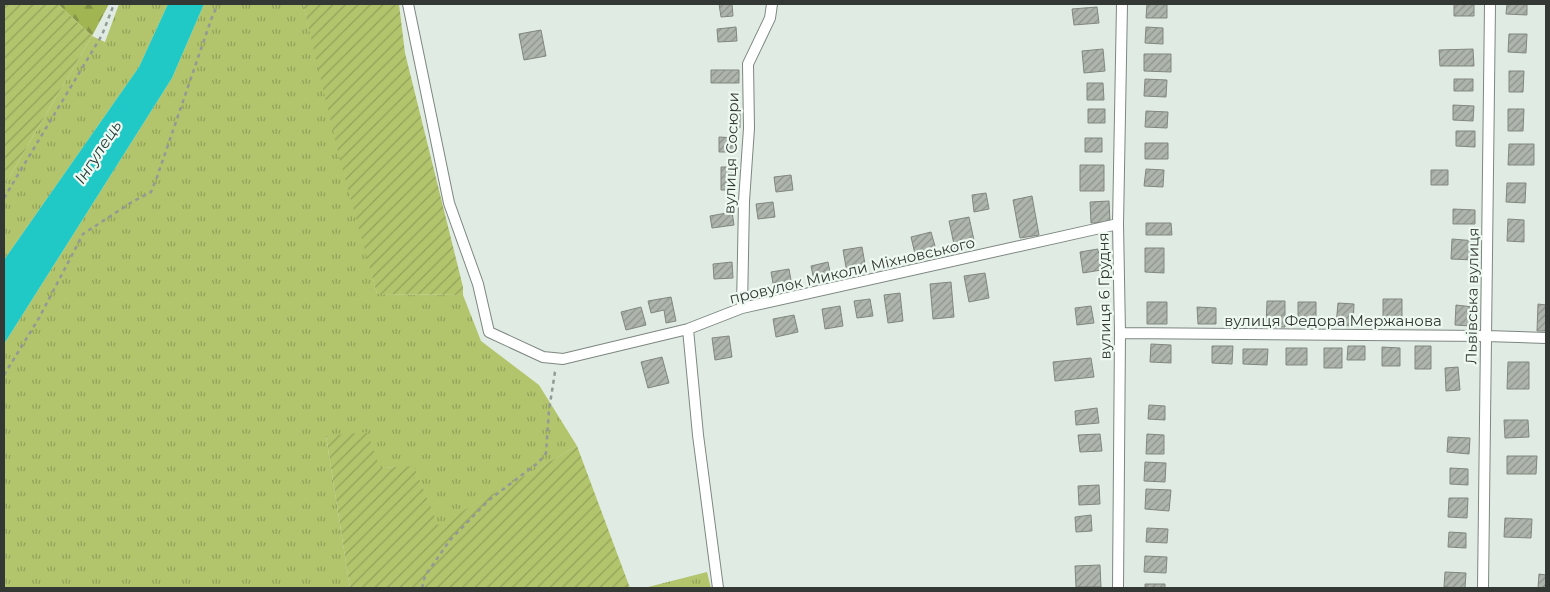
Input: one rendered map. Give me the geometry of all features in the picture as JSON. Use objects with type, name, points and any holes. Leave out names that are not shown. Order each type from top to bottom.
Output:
[{"type":"street","name":"провулок Миколи Міхновського","points":[[408,4],[449,203],[478,284],[489,332],[543,356],[563,359],[622,346],[688,329],[742,308],[1118,224]]},
{"type":"street","name":"вулиця Сосюри","points":[[742,308],[744,201],[749,128],[748,64],[770,18],[772,4]]},
{"type":"street","name":"вулиця 6 Грудня","points":[[1118,588],[1120,333],[1118,224],[1122,4]]},
{"type":"street","name":"Львівська вулиця","points":[[1483,588],[1490,4]]},
{"type":"street","points":[[688,329],[698,435],[718,588]]},
{"type":"street","name":"вулиця Федора Мержанова","points":[[1120,333],[1546,338]]},
{"type":"path","points":[[4,198],[102,35],[114,4]]},
{"type":"path","points":[[4,375],[40,318],[84,234],[132,202],[151,192],[218,4]]},
{"type":"path","points":[[422,588],[425,576],[450,540],[489,500],[539,462],[546,453],[549,410],[555,372],[563,359]]},
{"type":"green space","points":[[4,4],[58,4],[92,36],[4,186]]},
{"type":"green space","points":[[58,4],[109,4],[92,36]]},
{"type":"green space","points":[[119,4],[168,4],[139,67],[4,260],[4,186],[92,36],[105,42]]},
{"type":"green space","points":[[204,4],[303,4],[377,294],[463,295],[481,341],[539,385],[577,446],[438,526],[414,467],[380,468],[326,436],[350,588],[4,588],[4,344],[172,78]]},
{"type":"green space","points":[[303,4],[399,4],[405,53],[463,287],[463,295],[377,294],[340,160]]},
{"type":"green space","points":[[367,432],[380,468],[414,466],[438,525],[577,446],[630,588],[350,588],[326,436]]},
{"type":"green space","points":[[707,572],[711,588],[644,588]]},
{"type":"water","name":"Інгулець","points":[[168,4],[204,4],[172,78],[4,344],[4,260],[139,67]]},
{"type":"building","points":[[719,4],[732,4],[733,16],[721,17]]},
{"type":"building","points":[[1147,4],[1167,4],[1167,18],[1146,18]]},
{"type":"building","points":[[1454,4],[1474,4],[1474,16],[1454,16]]},
{"type":"building","points":[[1507,4],[1527,4],[1527,15],[1506,14]]},
{"type":"building","points":[[1097,7],[1099,23],[1074,25],[1072,9]]},
{"type":"building","points":[[736,27],[737,41],[718,42],[717,29]]},
{"type":"building","points":[[1146,27],[1163,28],[1163,44],[1145,43]]},
{"type":"building","points":[[541,30],[546,56],[524,60],[519,34]]},
{"type":"building","points":[[1509,34],[1527,34],[1526,53],[1508,52]]},
{"type":"building","points":[[1103,49],[1105,71],[1084,73],[1082,51]]},
{"type":"building","points":[[1473,49],[1474,66],[1440,66],[1439,50]]},
{"type":"building","points":[[1144,54],[1171,54],[1171,72],[1144,71]]},
{"type":"building","points":[[711,70],[739,70],[739,83],[711,83]]},
{"type":"building","points":[[1509,71],[1524,71],[1523,92],[1509,92]]},
{"type":"building","points":[[1145,79],[1167,80],[1166,97],[1144,96]]},
{"type":"building","points":[[1454,79],[1473,79],[1473,91],[1454,91]]},
{"type":"building","points":[[1087,83],[1103,83],[1104,100],[1087,100]]},
{"type":"building","points":[[1453,105],[1474,106],[1473,121],[1453,120]]},
{"type":"building","points":[[1088,109],[1105,109],[1105,123],[1088,123]]},
{"type":"building","points":[[1508,109],[1524,109],[1523,131],[1508,131]]},
{"type":"building","points":[[730,111],[740,111],[740,128],[730,128]]},
{"type":"building","points":[[1146,111],[1168,112],[1167,128],[1145,127]]},
{"type":"building","points":[[1456,131],[1475,131],[1475,147],[1456,146]]},
{"type":"building","points":[[719,137],[736,138],[736,152],[719,152]]},
{"type":"building","points":[[1085,138],[1102,138],[1102,152],[1085,152]]},
{"type":"building","points":[[1145,143],[1168,143],[1168,159],[1145,159]]},
{"type":"building","points":[[1509,144],[1534,144],[1534,165],[1508,165]]},
{"type":"building","points":[[1080,165],[1104,165],[1104,191],[1080,191]]},
{"type":"building","points":[[721,167],[735,167],[734,190],[721,190]]},
{"type":"building","points":[[1146,169],[1164,170],[1163,187],[1144,186]]},
{"type":"building","points":[[1431,170],[1448,170],[1448,185],[1431,185]]},
{"type":"building","points":[[791,175],[793,190],[776,192],[774,177]]},
{"type":"building","points":[[1507,183],[1526,183],[1525,203],[1506,202]]},
{"type":"building","points":[[986,193],[989,209],[974,212],[972,195]]},
{"type":"building","points":[[1032,196],[1039,235],[1020,238],[1013,200]]},
{"type":"building","points":[[1109,201],[1110,222],[1091,223],[1090,202]]},
{"type":"building","points":[[773,202],[775,217],[758,219],[756,204]]},
{"type":"building","points":[[1453,209],[1475,210],[1475,224],[1453,224]]},
{"type":"building","points":[[732,212],[734,225],[712,228],[710,216]]},
{"type":"building","points":[[969,217],[975,245],[955,249],[949,221]]},
{"type":"building","points":[[1508,219],[1524,220],[1524,242],[1507,241]]},
{"type":"building","points":[[1146,223],[1171,223],[1172,235],[1146,235]]},
{"type":"building","points":[[931,232],[937,253],[916,258],[911,237]]},
{"type":"building","points":[[1452,239],[1476,241],[1474,260],[1451,259]]},
{"type":"building","points":[[862,247],[866,270],[847,273],[843,250]]},
{"type":"building","points":[[1145,248],[1164,248],[1164,273],[1145,272]]},
{"type":"building","points":[[1098,249],[1101,270],[1083,273],[1080,252]]},
{"type":"building","points":[[732,262],[733,278],[714,279],[713,264]]},
{"type":"building","points":[[828,262],[831,277],[814,280],[811,266]]},
{"type":"building","points":[[789,269],[792,286],[774,289],[771,272]]},
{"type":"building","points":[[985,273],[989,298],[969,302],[964,276]]},
{"type":"building","points":[[951,282],[954,317],[933,319],[930,284]]},
{"type":"building","points":[[900,293],[903,321],[888,323],[884,295]]},
{"type":"building","points":[[671,297],[676,321],[666,323],[664,310],[651,313],[648,301]]},
{"type":"building","points":[[870,299],[873,316],[857,318],[854,301]]},
{"type":"building","points":[[1383,299],[1402,299],[1402,323],[1383,323]]},
{"type":"building","points":[[1267,301],[1285,301],[1285,327],[1266,327]]},
{"type":"building","points":[[1147,302],[1167,302],[1167,324],[1147,324]]},
{"type":"building","points":[[1298,302],[1316,302],[1316,324],[1298,325]]},
{"type":"building","points":[[1338,303],[1354,304],[1353,326],[1336,325]]},
{"type":"building","points":[[1538,304],[1546,305],[1546,331],[1537,331]]},
{"type":"building","points":[[1456,305],[1473,307],[1471,326],[1455,325]]},
{"type":"building","points":[[840,306],[843,326],[825,329],[822,309]]},
{"type":"building","points":[[1091,306],[1094,323],[1077,325],[1075,308]]},
{"type":"building","points":[[641,307],[646,325],[626,330],[621,312]]},
{"type":"building","points":[[1197,307],[1216,308],[1216,324],[1198,324]]},
{"type":"building","points":[[794,315],[798,332],[776,337],[773,319]]},
{"type":"building","points":[[729,336],[732,357],[715,360],[712,338]]},
{"type":"building","points":[[1151,344],[1171,345],[1171,363],[1150,362]]},
{"type":"building","points":[[1212,346],[1233,346],[1232,364],[1212,363]]},
{"type":"building","points":[[1348,346],[1365,346],[1365,360],[1347,360]]},
{"type":"building","points":[[1415,346],[1431,346],[1431,369],[1415,369]]},
{"type":"building","points":[[1382,347],[1400,348],[1400,366],[1382,366]]},
{"type":"building","points":[[1286,348],[1307,348],[1307,365],[1286,365]]},
{"type":"building","points":[[1324,348],[1342,348],[1342,368],[1324,368]]},
{"type":"building","points":[[1243,349],[1268,349],[1267,365],[1243,364]]},
{"type":"building","points":[[662,357],[669,383],[648,388],[641,362]]},
{"type":"building","points":[[1091,358],[1094,377],[1055,381],[1053,362]]},
{"type":"building","points":[[1508,362],[1529,362],[1529,389],[1507,389]]},
{"type":"building","points":[[1458,367],[1460,390],[1446,391],[1445,368]]},
{"type":"building","points":[[1149,405],[1165,406],[1165,420],[1148,419]]},
{"type":"building","points":[[1097,408],[1099,423],[1076,425],[1075,411]]},
{"type":"building","points":[[1504,420],[1528,420],[1529,437],[1505,438]]},
{"type":"building","points":[[1100,434],[1102,451],[1080,452],[1078,435]]},
{"type":"building","points":[[1147,434],[1164,435],[1164,454],[1146,454]]},
{"type":"building","points":[[1448,437],[1470,438],[1469,454],[1447,452]]},
{"type":"building","points":[[1507,456],[1537,456],[1536,474],[1507,474]]},
{"type":"building","points":[[1145,462],[1166,463],[1165,482],[1144,481]]},
{"type":"building","points":[[1450,468],[1468,469],[1468,485],[1450,484]]},
{"type":"building","points":[[1099,485],[1100,504],[1079,505],[1078,486]]},
{"type":"building","points":[[1146,489],[1171,490],[1169,511],[1145,509]]},
{"type":"building","points":[[1449,498],[1468,498],[1467,518],[1448,517]]},
{"type":"building","points":[[1091,515],[1092,531],[1076,532],[1075,517]]},
{"type":"building","points":[[1505,518],[1532,519],[1531,538],[1504,537]]},
{"type":"building","points":[[1147,528],[1168,529],[1167,543],[1146,542]]},
{"type":"building","points":[[1449,532],[1466,533],[1466,548],[1448,547]]},
{"type":"building","points":[[1145,556],[1167,557],[1166,573],[1144,572]]},
{"type":"building","points":[[1100,565],[1101,587],[1076,587],[1075,566]]},
{"type":"building","points":[[1445,572],[1466,573],[1465,588],[1444,587]]},
{"type":"building","points":[[1539,574],[1546,575],[1546,588],[1538,588]]},
{"type":"building","points":[[1145,584],[1165,584],[1165,588],[1145,588]]}]
